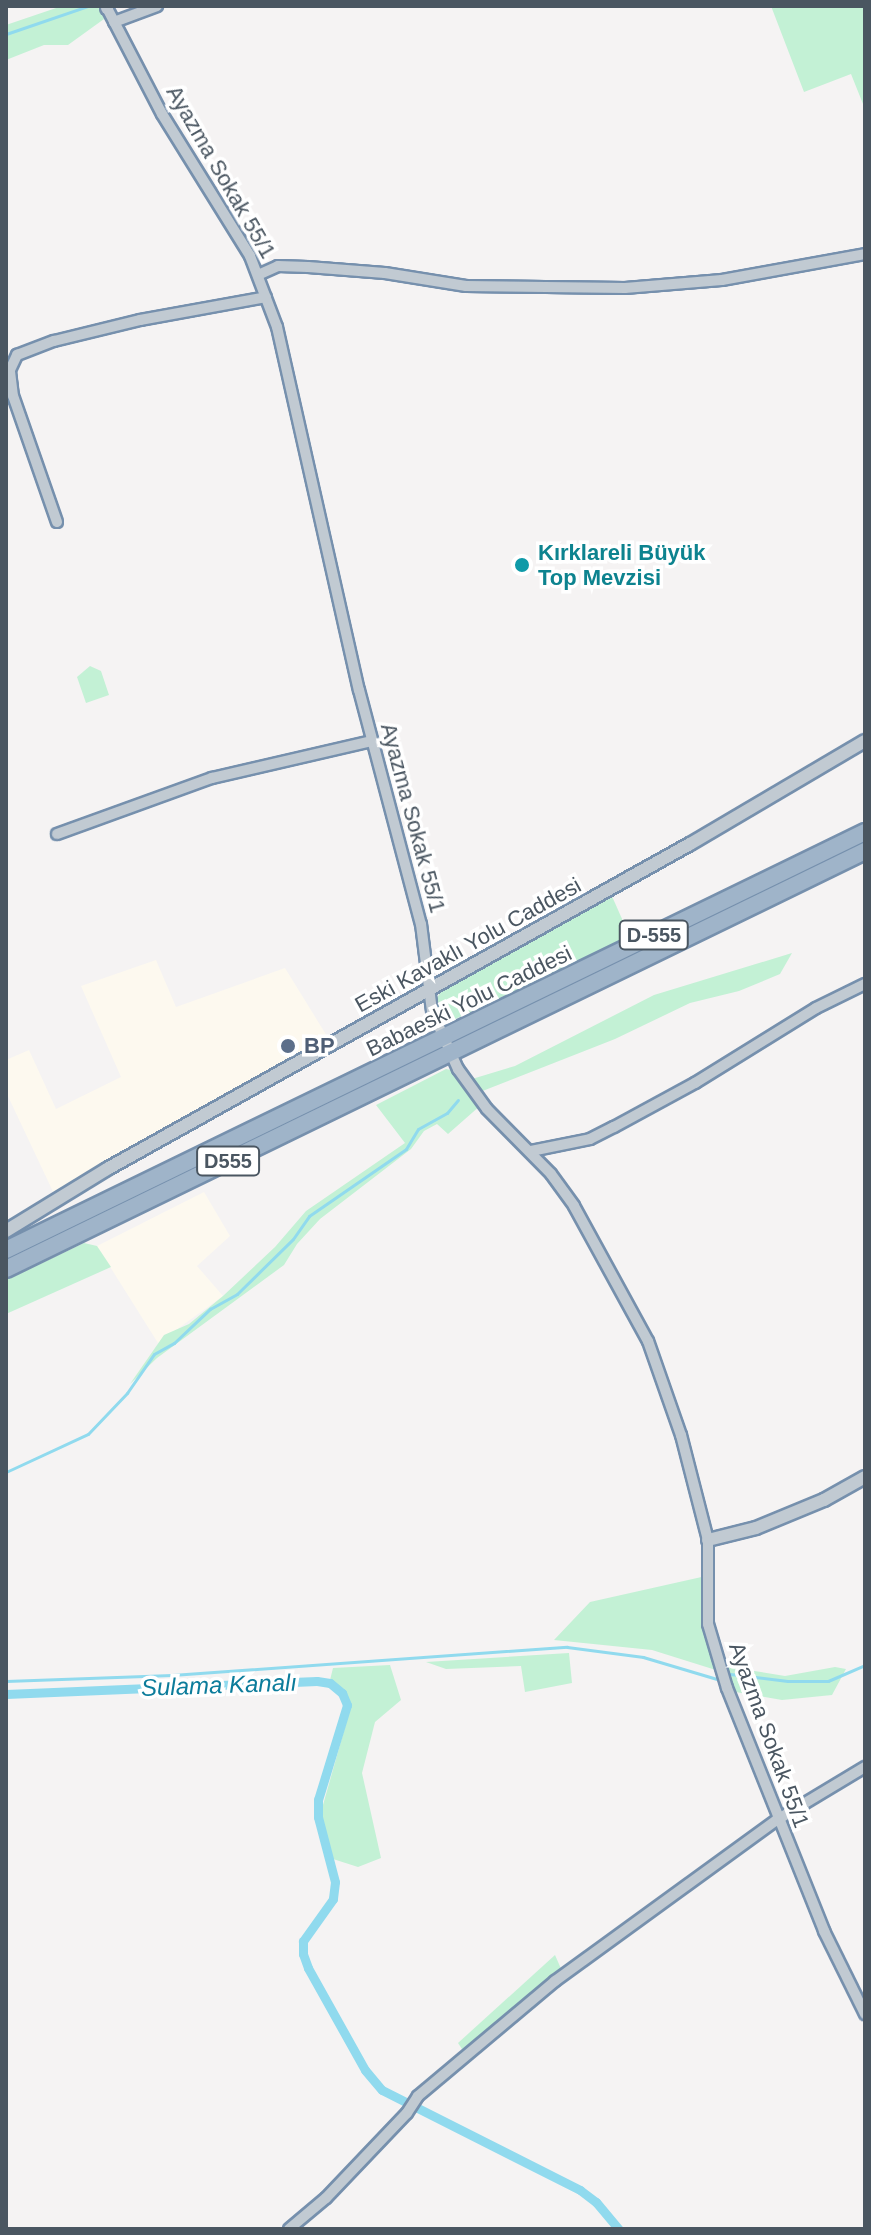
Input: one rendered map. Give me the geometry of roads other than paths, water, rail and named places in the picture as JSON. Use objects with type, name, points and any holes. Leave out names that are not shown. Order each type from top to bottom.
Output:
[{"type":"highway","name":"Babaeski Yolu Caddesi","points":[[6,1250],[865,832]]},
{"type":"highway","name":"Babaeski Yolu Caddesi","points":[[6,1269],[865,851]]},
{"type":"street","points":[[114,22],[157,6]]},
{"type":"street","name":"Ayazma Sokak 55/1","points":[[107,7],[162,114],[250,256],[277,327],[372,741],[421,924],[432,987],[432,1011],[451,1054],[487,1109],[531,1151],[574,1206],[648,1341],[681,1435],[708,1540],[708,1624],[727,1688],[777,1820],[844,1976],[865,2014]]},
{"type":"street","points":[[258,275],[278,266],[385,273],[466,286],[625,288],[722,280],[865,254]]},
{"type":"street","points":[[57,522],[13,396],[10,370],[17,355],[54,341],[125,323],[266,297]]},
{"type":"street","points":[[57,834],[212,778],[372,741]]},
{"type":"street","name":"Eski Kavaklı Yolu Caddesi","points":[[6,1231],[107,1169],[694,842],[865,741]]},
{"type":"street","points":[[531,1151],[590,1139],[602,1133],[678,1093],[816,1008],[865,984]]},
{"type":"street","points":[[708,1540],[756,1528],[824,1500],[865,1477]]},
{"type":"street","points":[[289,2229],[326,2198],[412,2106],[555,1981],[777,1820],[865,1767]]},
{"type":"waterway","points":[[6,34],[88,6]]},
{"type":"waterway","points":[[6,1472],[88,1434],[127,1393],[154,1354],[174,1343],[210,1309],[237,1294],[293,1239],[309,1216],[406,1149],[418,1129],[447,1113],[458,1100]]},
{"type":"waterway","points":[[6,1681],[172,1675],[567,1647],[643,1657],[717,1679]]},
{"type":"waterway","points":[[730,1674],[788,1681],[828,1681],[865,1665]]},
{"type":"waterway","name":"Sulama Kanalı","points":[[6,1694],[317,1681],[330,1683],[342,1693],[347,1705],[318,1800],[318,1817],[335,1882],[333,1899],[303,1941],[308,1968],[365,2070],[382,2090],[580,2190],[596,2202],[619,2229]]},
{"type":"place","name":"Kırklareli Büyük Top Mevzisi","points":[[522,565]]},
{"type":"place","name":"BP","points":[[288,1046]]}]
